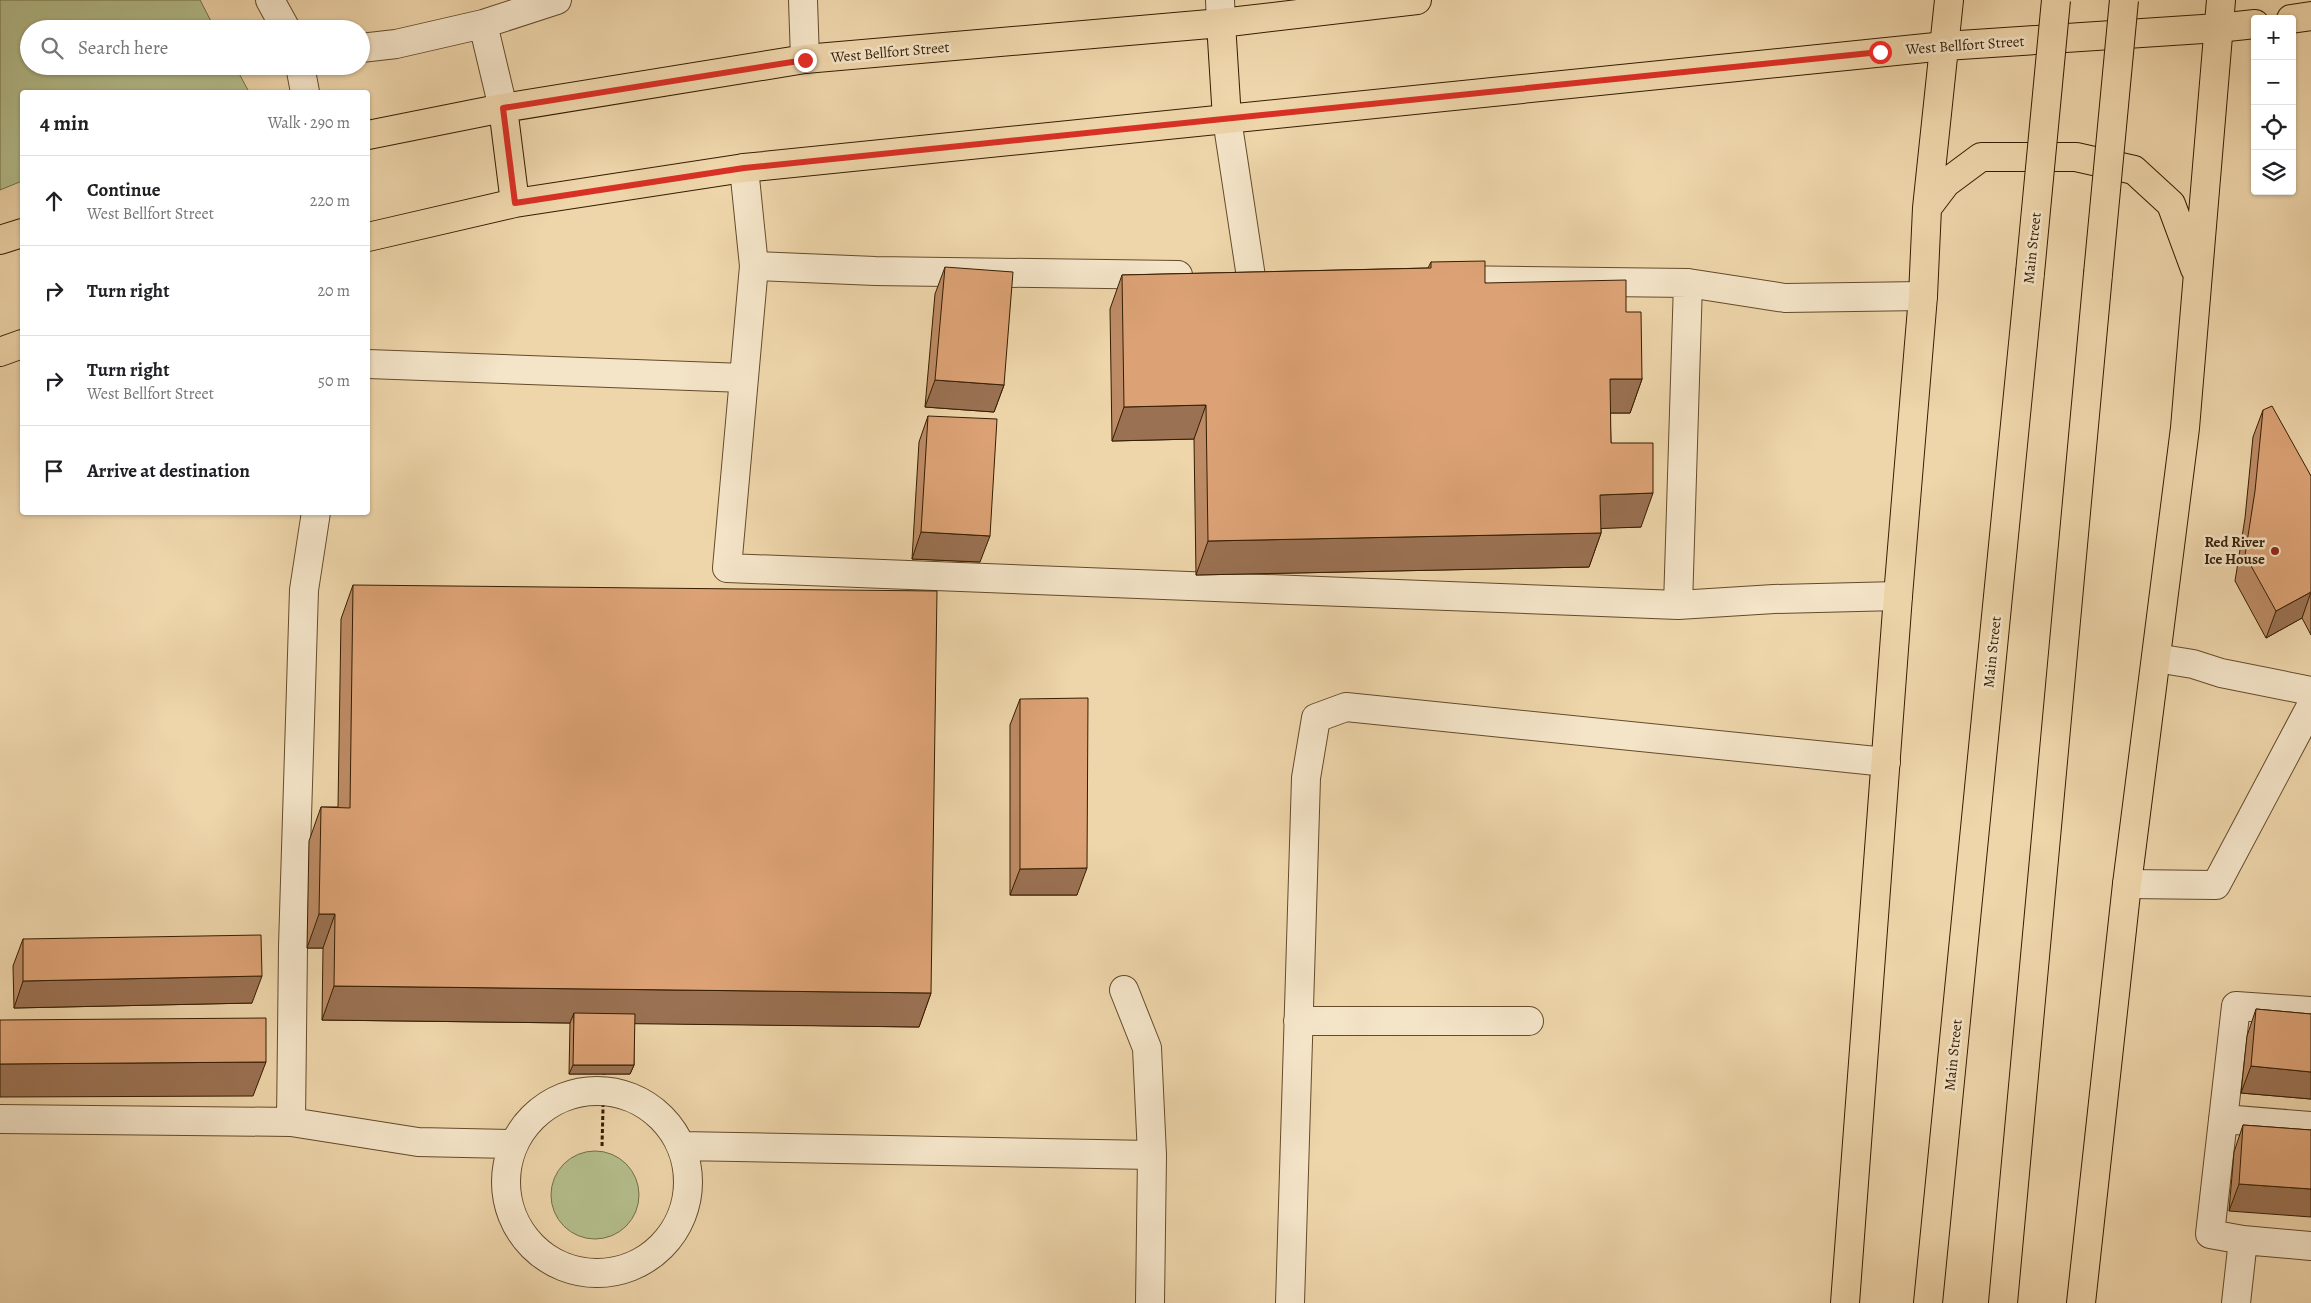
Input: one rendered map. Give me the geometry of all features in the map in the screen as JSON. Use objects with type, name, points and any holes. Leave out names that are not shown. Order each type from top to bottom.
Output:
[{"type":"main road","name":"West Bellfort Street","points":[[370,135],[503,108],[805,60],[1221,11],[1417,0]]},
{"type":"main road","points":[[1845,1303],[1898,596],[1923,296],[1928,208],[1949,0]]},
{"type":"main road","name":"Main Street","points":[[1928,1303],[2056,0]]},
{"type":"main road","points":[[2003,1303],[2124,0]]},
{"type":"main road","points":[[2081,1303],[2127,884],[2185,428],[2221,0]]},
{"type":"main road","points":[[1221,11],[1227,119]]},
{"type":"main road","points":[[2296,18],[2311,16]]},
{"type":"main road","name":"West Bellfort Street","points":[[370,237],[515,203],[744,168],[1945,46],[2251,24]]},
{"type":"main road","points":[[503,108],[515,203]]},
{"type":"main road","points":[[1928,208],[1946,182],[1981,157],[2076,157],[2134,170],[2171,204],[2198,278]]},
{"type":"main road","points":[[0,240],[20,234]]},
{"type":"main road","points":[[0,352],[20,345]]},
{"type":"lane","points":[[270,0],[281,20]]},
{"type":"lane","points":[[370,47],[396,44],[483,24],[557,0]]},
{"type":"lane","points":[[803,0],[805,60]]},
{"type":"lane","points":[[483,24],[503,108]]},
{"type":"lane","points":[[302,75],[305,90]]},
{"type":"lane","points":[[1227,119],[1250,277]]},
{"type":"lane","points":[[744,168],[754,266],[727,568],[1678,605],[1898,596]]},
{"type":"lane","points":[[754,266],[885,271],[1280,277]]},
{"type":"lane","points":[[1419,279],[1688,283],[1785,298],[1923,296]]},
{"type":"lane","points":[[1678,605],[1688,283]]},
{"type":"lane","points":[[370,364],[744,378]]},
{"type":"lane","points":[[291,1122],[293,946],[304,590],[316,515]]},
{"type":"lane","points":[[2156,658],[2193,664],[2221,673],[2311,691]]},
{"type":"lane","points":[[2127,884],[2216,885],[2311,706]]},
{"type":"lane","points":[[1290,1303],[1306,778],[1316,718],[1346,707],[1886,762]]},
{"type":"lane","points":[[1124,990],[1148,1048],[1152,1155],[1150,1303]]},
{"type":"lane","points":[[2311,1011],[2236,1006],[2210,1234],[2243,1240],[2311,1246]]},
{"type":"lane","points":[[1298,1021],[1530,1021]]},
{"type":"lane","points":[[583,1092],[613,1092],[642,1102],[665,1121],[681,1146],[688,1176],[686,1206],[672,1234],[652,1256],[624,1270],[594,1274],[565,1268],[538,1253],[518,1231],[507,1203],[506,1173],[513,1144],[531,1119],[555,1101],[583,1092]]},
{"type":"lane","points":[[0,1119],[291,1122],[418,1142],[513,1144]]},
{"type":"lane","points":[[2223,1119],[2311,1126]]},
{"type":"lane","points":[[681,1146],[1152,1155]]},
{"type":"lane","points":[[2236,1303],[2243,1240]]},
{"type":"path","points":[[602,1146],[604,1062]]},
{"type":"green space","points":[[0,0],[200,0],[210,20],[20,20],[20,75],[240,75],[248,90],[20,90],[20,182],[0,190]]},
{"type":"green space","points":[[595,1151],[612,1154],[620,1158],[632,1170],[636,1178],[639,1195],[636,1212],[632,1220],[620,1232],[612,1236],[595,1239],[578,1236],[570,1232],[558,1220],[554,1212],[551,1195],[554,1178],[558,1170],[570,1158],[578,1154]]},
{"type":"building","points":[[1485,261],[1485,283],[1626,280],[1626,312],[1641,312],[1642,379],[1610,379],[1611,443],[1653,443],[1653,493],[1600,495],[1601,533],[1208,541],[1206,405],[1124,407],[1122,275],[1431,268],[1431,262]]},
{"type":"building","points":[[945,267],[1013,272],[1004,385],[935,380]]},
{"type":"building","name":"Red River Ice House","points":[[2272,406],[2311,476],[2311,592],[2276,611],[2245,555],[2255,491],[2263,410]]},
{"type":"building","points":[[928,416],[997,419],[990,536],[921,532]]},
{"type":"building","points":[[353,585],[937,591],[931,993],[334,986],[335,914],[319,914],[321,807],[350,808]]},
{"type":"building","points":[[1088,698],[1087,868],[1020,869],[1020,699]]},
{"type":"building","points":[[261,935],[262,976],[23,981],[23,939]]},
{"type":"building","points":[[2256,1009],[2311,1014],[2311,1072],[2251,1066]]},
{"type":"building","points":[[574,1013],[635,1014],[634,1065],[573,1065]]},
{"type":"building","points":[[266,1018],[266,1062],[0,1064],[0,1020]]},
{"type":"building","points":[[2243,1125],[2311,1130],[2311,1189],[2239,1184]]},
{"type":"place","name":"Red River Ice House","points":[[2275,551]]},
{"type":"route","points":[[805,60],[503,108],[515,203],[744,168],[1880,52]]}]
